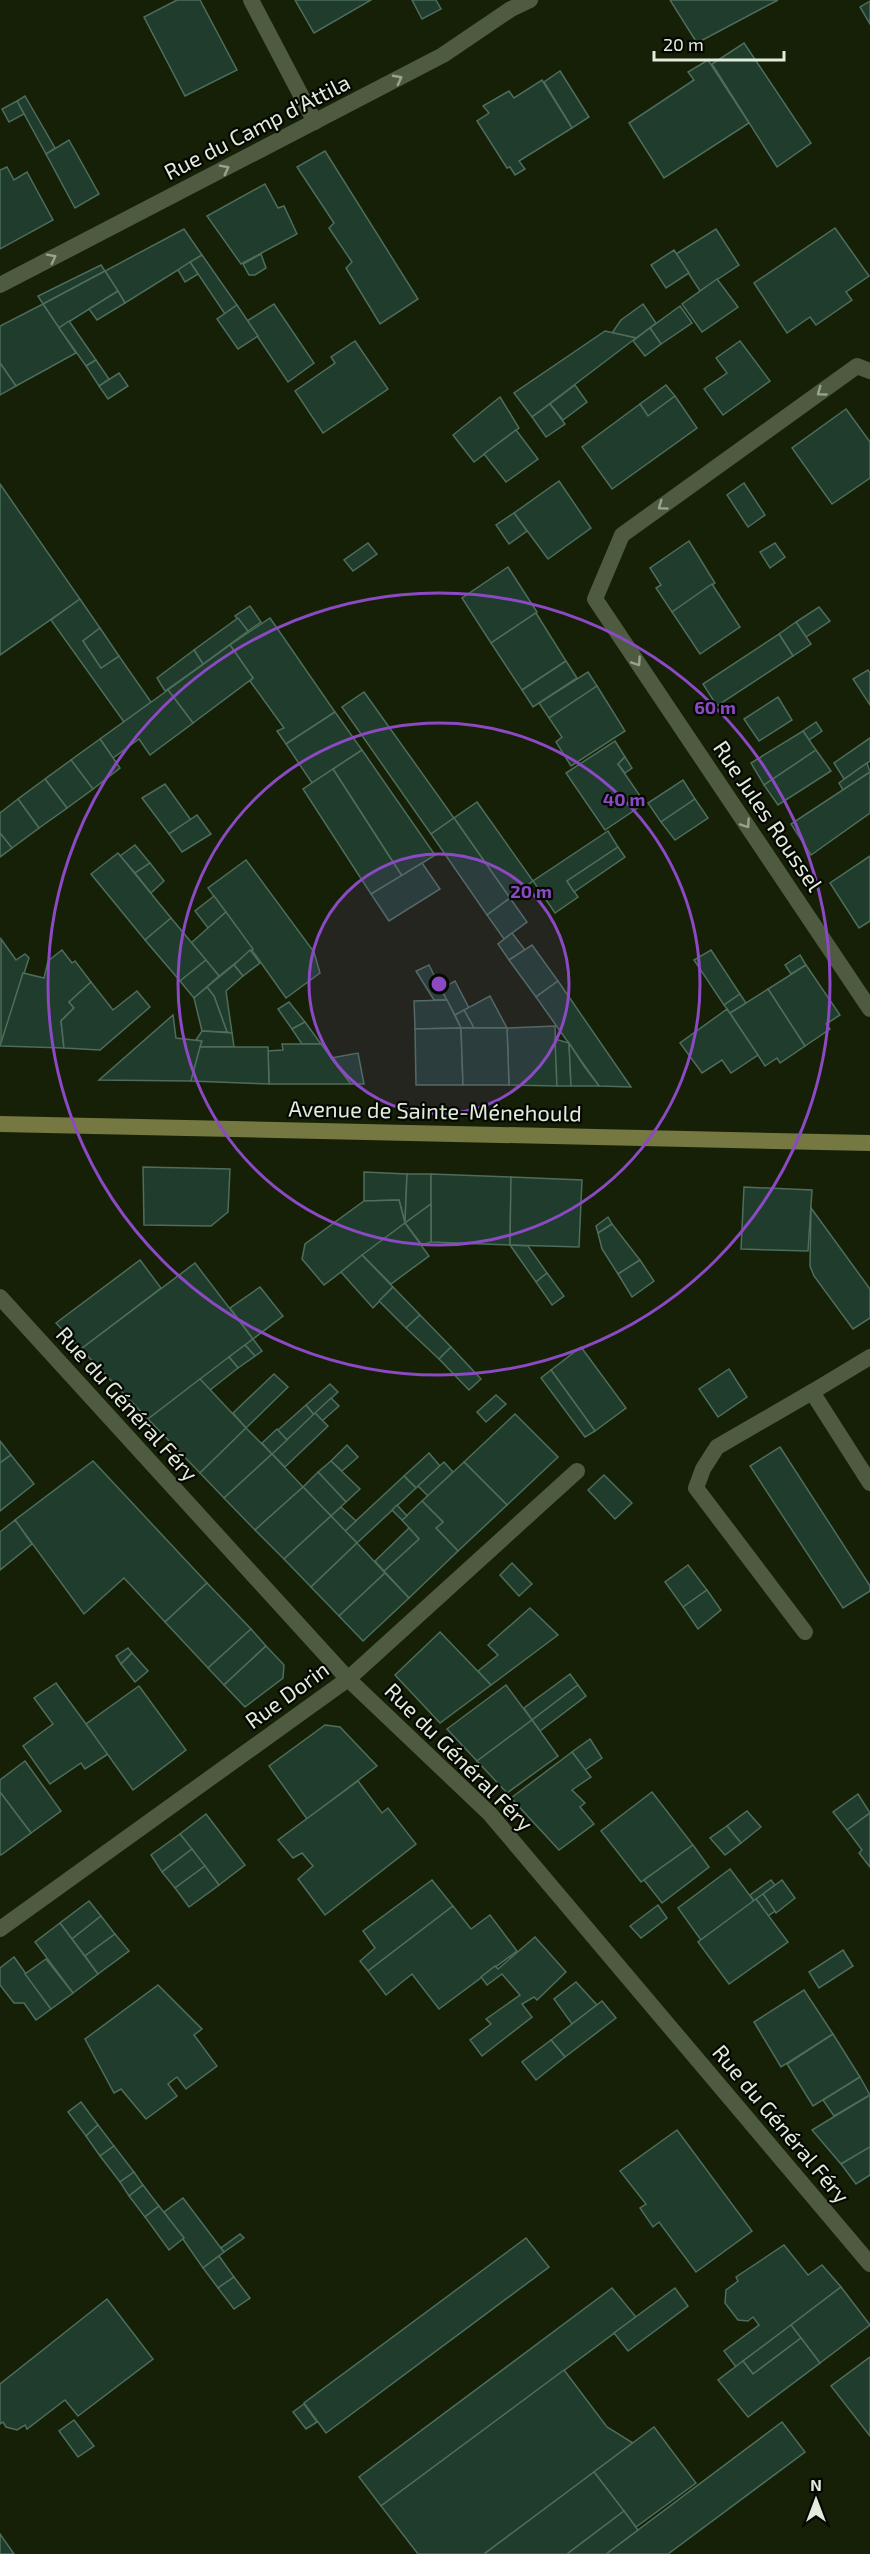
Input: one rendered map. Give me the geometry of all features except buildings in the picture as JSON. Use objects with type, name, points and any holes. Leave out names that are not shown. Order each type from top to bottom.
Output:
[{"type":"main road","name":"Avenue de Sainte-Ménehould","points":[[0,1124],[870,1143]]},
{"type":"street","points":[[251,0],[315,122]]},
{"type":"street","name":"Rue du Camp d'Attila","points":[[0,285],[443,55],[511,9],[530,0]]},
{"type":"street","name":"Rue Jules Roussel","points":[[870,371],[857,366],[622,535],[595,599],[870,1009]]},
{"type":"street","name":"Rue du Général Féry","points":[[0,1298],[348,1679],[490,1814],[870,2264]]},
{"type":"street","points":[[805,1632],[696,1488],[703,1468],[717,1447],[870,1358]]},
{"type":"street","points":[[812,1392],[870,1483]]},
{"type":"street","name":"Rue Dorin","points":[[0,1929],[348,1679],[577,1471]]}]
